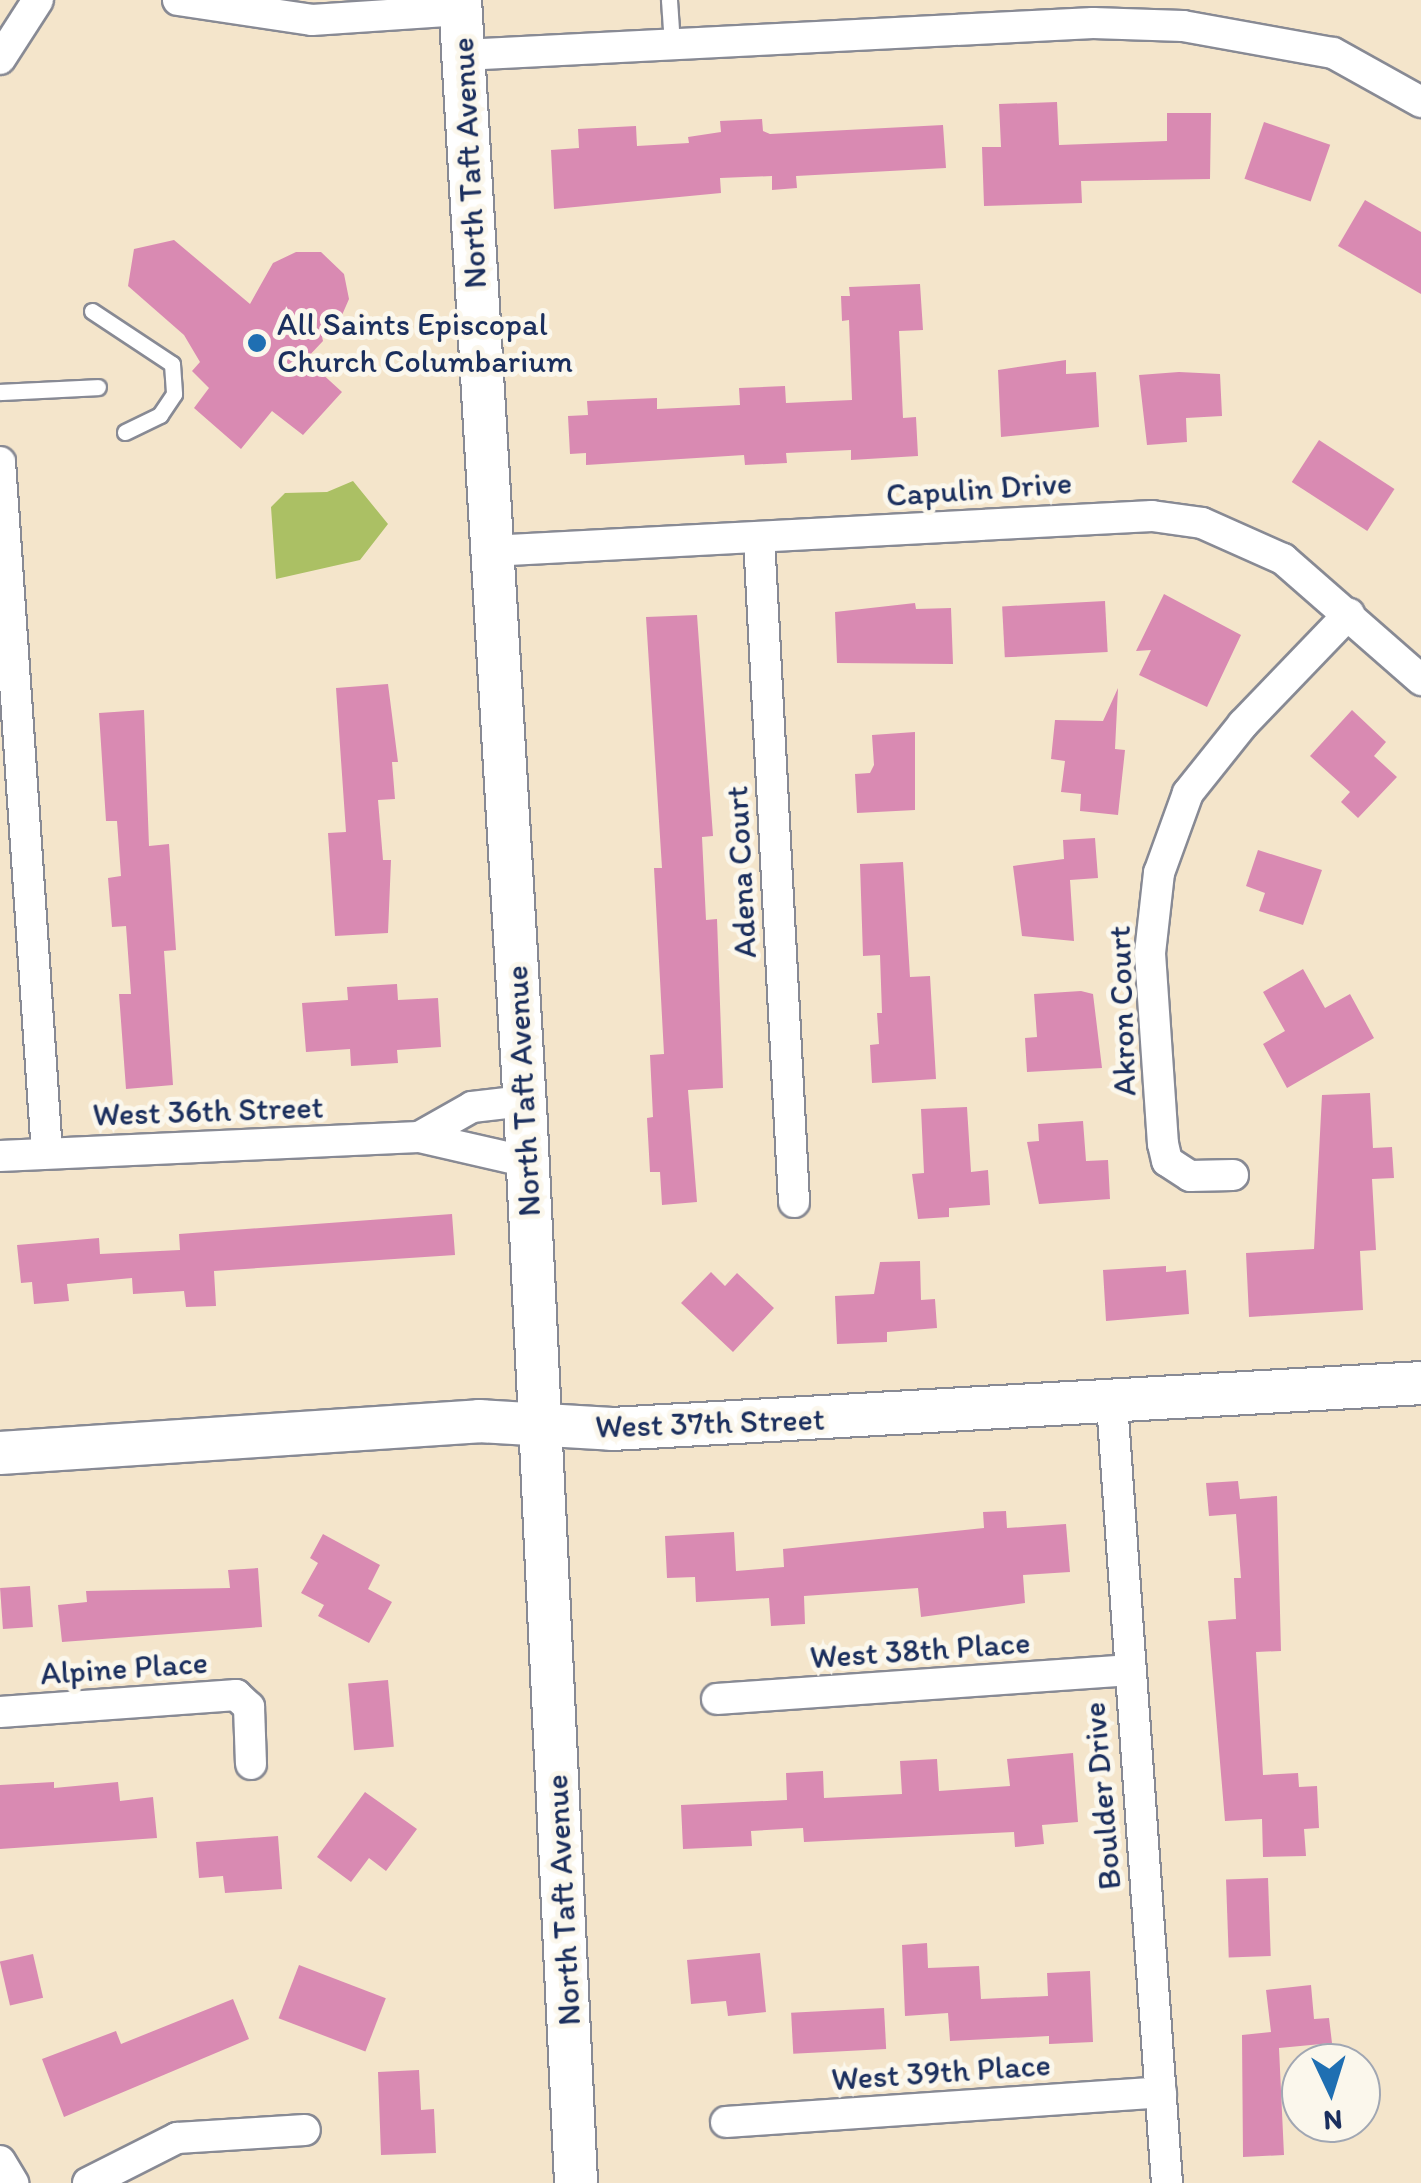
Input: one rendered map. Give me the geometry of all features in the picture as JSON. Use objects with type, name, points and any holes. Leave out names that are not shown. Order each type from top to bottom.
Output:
[{"type":"main road","name":"North Taft Avenue","points":[[461,5],[528,1162],[576,2183]]},
{"type":"main road","name":"West 37th Street","points":[[0,1453],[479,1421],[612,1429],[1112,1404],[1421,1383]]},
{"type":"street","points":[[0,59],[38,0]]},
{"type":"street","points":[[178,0],[312,20],[461,5]]},
{"type":"street","points":[[463,55],[1093,23],[1184,26],[1333,52],[1421,102]]},
{"type":"street","points":[[0,462],[46,1153]]},
{"type":"street","name":"Capulin Drive","points":[[490,550],[1152,516],[1202,522],[1283,559],[1421,680]]},
{"type":"street","name":"Adena Court","points":[[759,538],[794,1202]]},
{"type":"street","name":"Akron Court","points":[[1233,1175],[1190,1176],[1167,1162],[1150,954],[1156,888],[1171,828],[1188,793],[1242,724],[1349,614]]},
{"type":"street","name":"West 36th Street","points":[[419,1136],[472,1108],[524,1101]]},
{"type":"street","name":"West 36th Street","points":[[0,1156],[419,1136],[528,1162]]},
{"type":"street","name":"Boulder Drive","points":[[1112,1404],[1167,2183]]},
{"type":"street","name":"West 38th Place","points":[[717,1699],[1128,1670]]},
{"type":"street","name":"Alpine Place","points":[[0,1712],[236,1695],[249,1707],[251,1764]]},
{"type":"street","name":"West 39th Place","points":[[726,2122],[1161,2092]]},
{"type":"street","points":[[88,2183],[177,2138],[305,2130]]},
{"type":"street","points":[[0,2161],[13,2183]]},
{"type":"lane","points":[[670,0],[672,44]]},
{"type":"lane","points":[[92,311],[172,364],[174,394],[160,415],[125,432]]},
{"type":"lane","points":[[0,392],[98,388]]},
{"type":"green space","points":[[353,481],[388,524],[360,560],[276,579],[271,507],[285,493],[327,492]]},
{"type":"building","points":[[1057,102],[1059,145],[1167,141],[1167,113],[1211,113],[1210,179],[1081,181],[1082,203],[984,206],[982,147],[1001,147],[999,104]]},
{"type":"building","points":[[762,119],[763,131],[770,134],[943,125],[946,168],[796,176],[797,188],[772,190],[772,176],[720,178],[721,193],[554,209],[551,150],[579,148],[578,129],[636,126],[637,146],[689,143],[688,137],[721,132],[720,121]]},
{"type":"building","points":[[1264,122],[1330,145],[1311,202],[1244,179]]},
{"type":"building","points":[[1365,200],[1421,232],[1421,294],[1338,246]]},
{"type":"building","name":"All Saints Episcopal Church Columbarium","points":[[174,240],[250,304],[273,263],[296,252],[321,252],[344,274],[349,299],[339,322],[321,332],[323,341],[306,359],[342,392],[303,435],[272,411],[241,449],[194,408],[209,388],[192,371],[200,362],[184,335],[128,286],[134,249]]},
{"type":"building","points":[[920,284],[923,330],[899,331],[903,418],[916,417],[918,456],[851,460],[851,450],[786,453],[787,463],[745,465],[744,455],[586,465],[586,453],[570,454],[568,416],[588,415],[587,401],[657,398],[657,409],[740,405],[739,388],[785,386],[786,403],[852,400],[849,320],[842,321],[841,296],[850,296],[849,287]]},
{"type":"building","points":[[1066,360],[1066,374],[1096,372],[1099,427],[1001,437],[998,370]]},
{"type":"building","points":[[1220,374],[1222,416],[1186,418],[1187,442],[1147,445],[1139,375]]},
{"type":"building","points":[[1319,440],[1394,489],[1367,531],[1292,482]]},
{"type":"building","points":[[1164,594],[1241,635],[1207,707],[1139,675],[1151,650],[1136,651]]},
{"type":"building","points":[[1105,601],[1108,652],[1005,657],[1002,606]]},
{"type":"building","points":[[915,603],[916,609],[951,608],[953,664],[837,663],[835,612]]},
{"type":"building","points":[[697,615],[713,836],[702,837],[706,920],[717,919],[723,1088],[688,1090],[697,1202],[662,1205],[660,1172],[650,1172],[647,1118],[653,1117],[650,1055],[664,1054],[654,868],[662,868],[646,617]]},
{"type":"building","points":[[388,684],[398,762],[392,762],[395,799],[378,800],[383,860],[391,860],[388,933],[335,936],[328,833],[346,832],[336,688]]},
{"type":"building","points":[[1118,688],[1115,749],[1125,750],[1118,815],[1080,811],[1081,794],[1061,792],[1065,761],[1051,759],[1055,720],[1103,721]]},
{"type":"building","points":[[144,710],[149,846],[169,844],[176,950],[164,951],[173,1085],[126,1089],[119,994],[131,994],[126,926],[112,927],[108,878],[121,876],[117,821],[106,821],[99,713]]},
{"type":"building","points":[[1352,710],[1386,742],[1374,756],[1397,777],[1358,818],[1341,802],[1350,792],[1310,756]]},
{"type":"building","points":[[915,732],[915,810],[857,813],[855,774],[870,773],[874,765],[872,735]]},
{"type":"building","points":[[1095,838],[1098,878],[1070,880],[1074,941],[1022,936],[1013,866],[1064,859],[1063,840]]},
{"type":"building","points":[[1258,850],[1322,870],[1303,925],[1259,911],[1265,893],[1246,886]]},
{"type":"building","points":[[903,862],[910,977],[930,976],[936,1079],[872,1083],[870,1045],[879,1044],[877,1013],[882,1013],[880,955],[863,956],[860,864]]},
{"type":"building","points":[[1303,969],[1325,1008],[1350,994],[1374,1038],[1287,1088],[1263,1044],[1285,1031],[1263,992]]},
{"type":"building","points":[[397,984],[398,1000],[438,998],[441,1047],[397,1050],[398,1063],[351,1066],[350,1049],[306,1052],[302,1003],[348,1000],[347,987]]},
{"type":"building","points":[[1034,994],[1093,994],[1102,1068],[1027,1072],[1025,1038],[1037,1037]]},
{"type":"building","points":[[1370,1093],[1373,1148],[1392,1147],[1394,1178],[1372,1179],[1376,1250],[1360,1251],[1363,1310],[1249,1317],[1246,1253],[1314,1249],[1322,1095]]},
{"type":"building","points":[[967,1107],[971,1172],[988,1170],[990,1205],[949,1208],[949,1217],[918,1219],[912,1174],[924,1173],[921,1109]]},
{"type":"building","points":[[1083,1121],[1086,1161],[1108,1160],[1110,1199],[1039,1204],[1027,1142],[1039,1141],[1038,1124]]},
{"type":"building","points":[[452,1214],[455,1255],[214,1271],[216,1306],[186,1307],[184,1291],[133,1294],[132,1278],[67,1284],[69,1301],[34,1304],[32,1282],[21,1283],[17,1245],[99,1238],[100,1254],[180,1250],[179,1234]]},
{"type":"building","points":[[920,1261],[921,1300],[935,1299],[937,1328],[887,1332],[887,1342],[837,1344],[835,1296],[874,1294],[880,1262]]},
{"type":"building","points":[[1166,1266],[1166,1272],[1186,1270],[1189,1314],[1106,1321],[1103,1270]]},
{"type":"building","points":[[711,1272],[725,1286],[737,1273],[774,1308],[733,1352],[681,1303]]},
{"type":"building","points":[[1238,1481],[1240,1499],[1277,1496],[1281,1651],[1256,1652],[1263,1775],[1298,1773],[1299,1787],[1317,1786],[1319,1828],[1304,1829],[1306,1856],[1263,1857],[1262,1819],[1225,1821],[1208,1621],[1236,1619],[1234,1578],[1241,1578],[1236,1514],[1209,1516],[1206,1483]]},
{"type":"building","points":[[1006,1511],[1007,1528],[1066,1524],[1070,1572],[1023,1575],[1025,1603],[921,1617],[918,1588],[804,1596],[805,1624],[771,1626],[769,1598],[696,1602],[695,1577],[667,1578],[665,1536],[734,1532],[736,1571],[784,1567],[783,1549],[984,1528],[983,1512]]},
{"type":"building","points":[[323,1534],[380,1565],[368,1589],[392,1602],[369,1643],[318,1616],[324,1605],[301,1593],[318,1563],[310,1558]]},
{"type":"building","points":[[258,1568],[262,1627],[62,1642],[58,1605],[87,1602],[86,1591],[230,1588],[228,1570]]},
{"type":"building","points":[[30,1586],[33,1627],[3,1629],[0,1588]]},
{"type":"building","points":[[388,1680],[394,1747],[354,1750],[348,1683]]},
{"type":"building","points":[[1073,1753],[1078,1822],[1042,1825],[1044,1844],[1015,1847],[1014,1832],[804,1842],[803,1828],[751,1831],[752,1846],[683,1849],[681,1805],[787,1800],[786,1773],[823,1771],[824,1798],[902,1794],[900,1761],[937,1759],[939,1791],[1010,1786],[1007,1759]]},
{"type":"building","points":[[54,1782],[54,1788],[118,1782],[120,1801],[153,1797],[157,1838],[0,1849],[0,1785]]},
{"type":"building","points":[[365,1792],[417,1829],[386,1871],[369,1858],[351,1882],[317,1857]]},
{"type":"building","points":[[278,1836],[282,1889],[225,1893],[223,1876],[199,1878],[196,1842]]},
{"type":"building","points":[[1268,1878],[1271,1956],[1229,1957],[1226,1879]]},
{"type":"building","points":[[927,1943],[928,1968],[979,1966],[981,1999],[1048,1996],[1047,1973],[1090,1971],[1093,2042],[1049,2044],[1049,2036],[950,2041],[948,2013],[905,2016],[902,1945]]},
{"type":"building","points":[[760,1953],[766,2012],[728,2016],[726,2001],[691,2004],[687,1960]]},
{"type":"building","points":[[33,1954],[43,1998],[10,2005],[0,1962]]},
{"type":"building","points":[[299,1965],[386,1998],[365,2052],[279,2018]]},
{"type":"building","points":[[1311,1985],[1314,2019],[1329,2018],[1332,2043],[1281,2043],[1284,2155],[1243,2157],[1242,2035],[1271,2032],[1266,1990]]},
{"type":"building","points":[[233,1999],[249,2039],[64,2117],[42,2059],[116,2031],[121,2044]]},
{"type":"building","points":[[884,2008],[886,2049],[793,2054],[791,2013]]},
{"type":"building","points":[[419,2070],[421,2110],[434,2109],[436,2153],[381,2155],[378,2072]]},
{"type":"place","name":"All Saints Episcopal Church Columbarium","points":[[257,343]]}]
